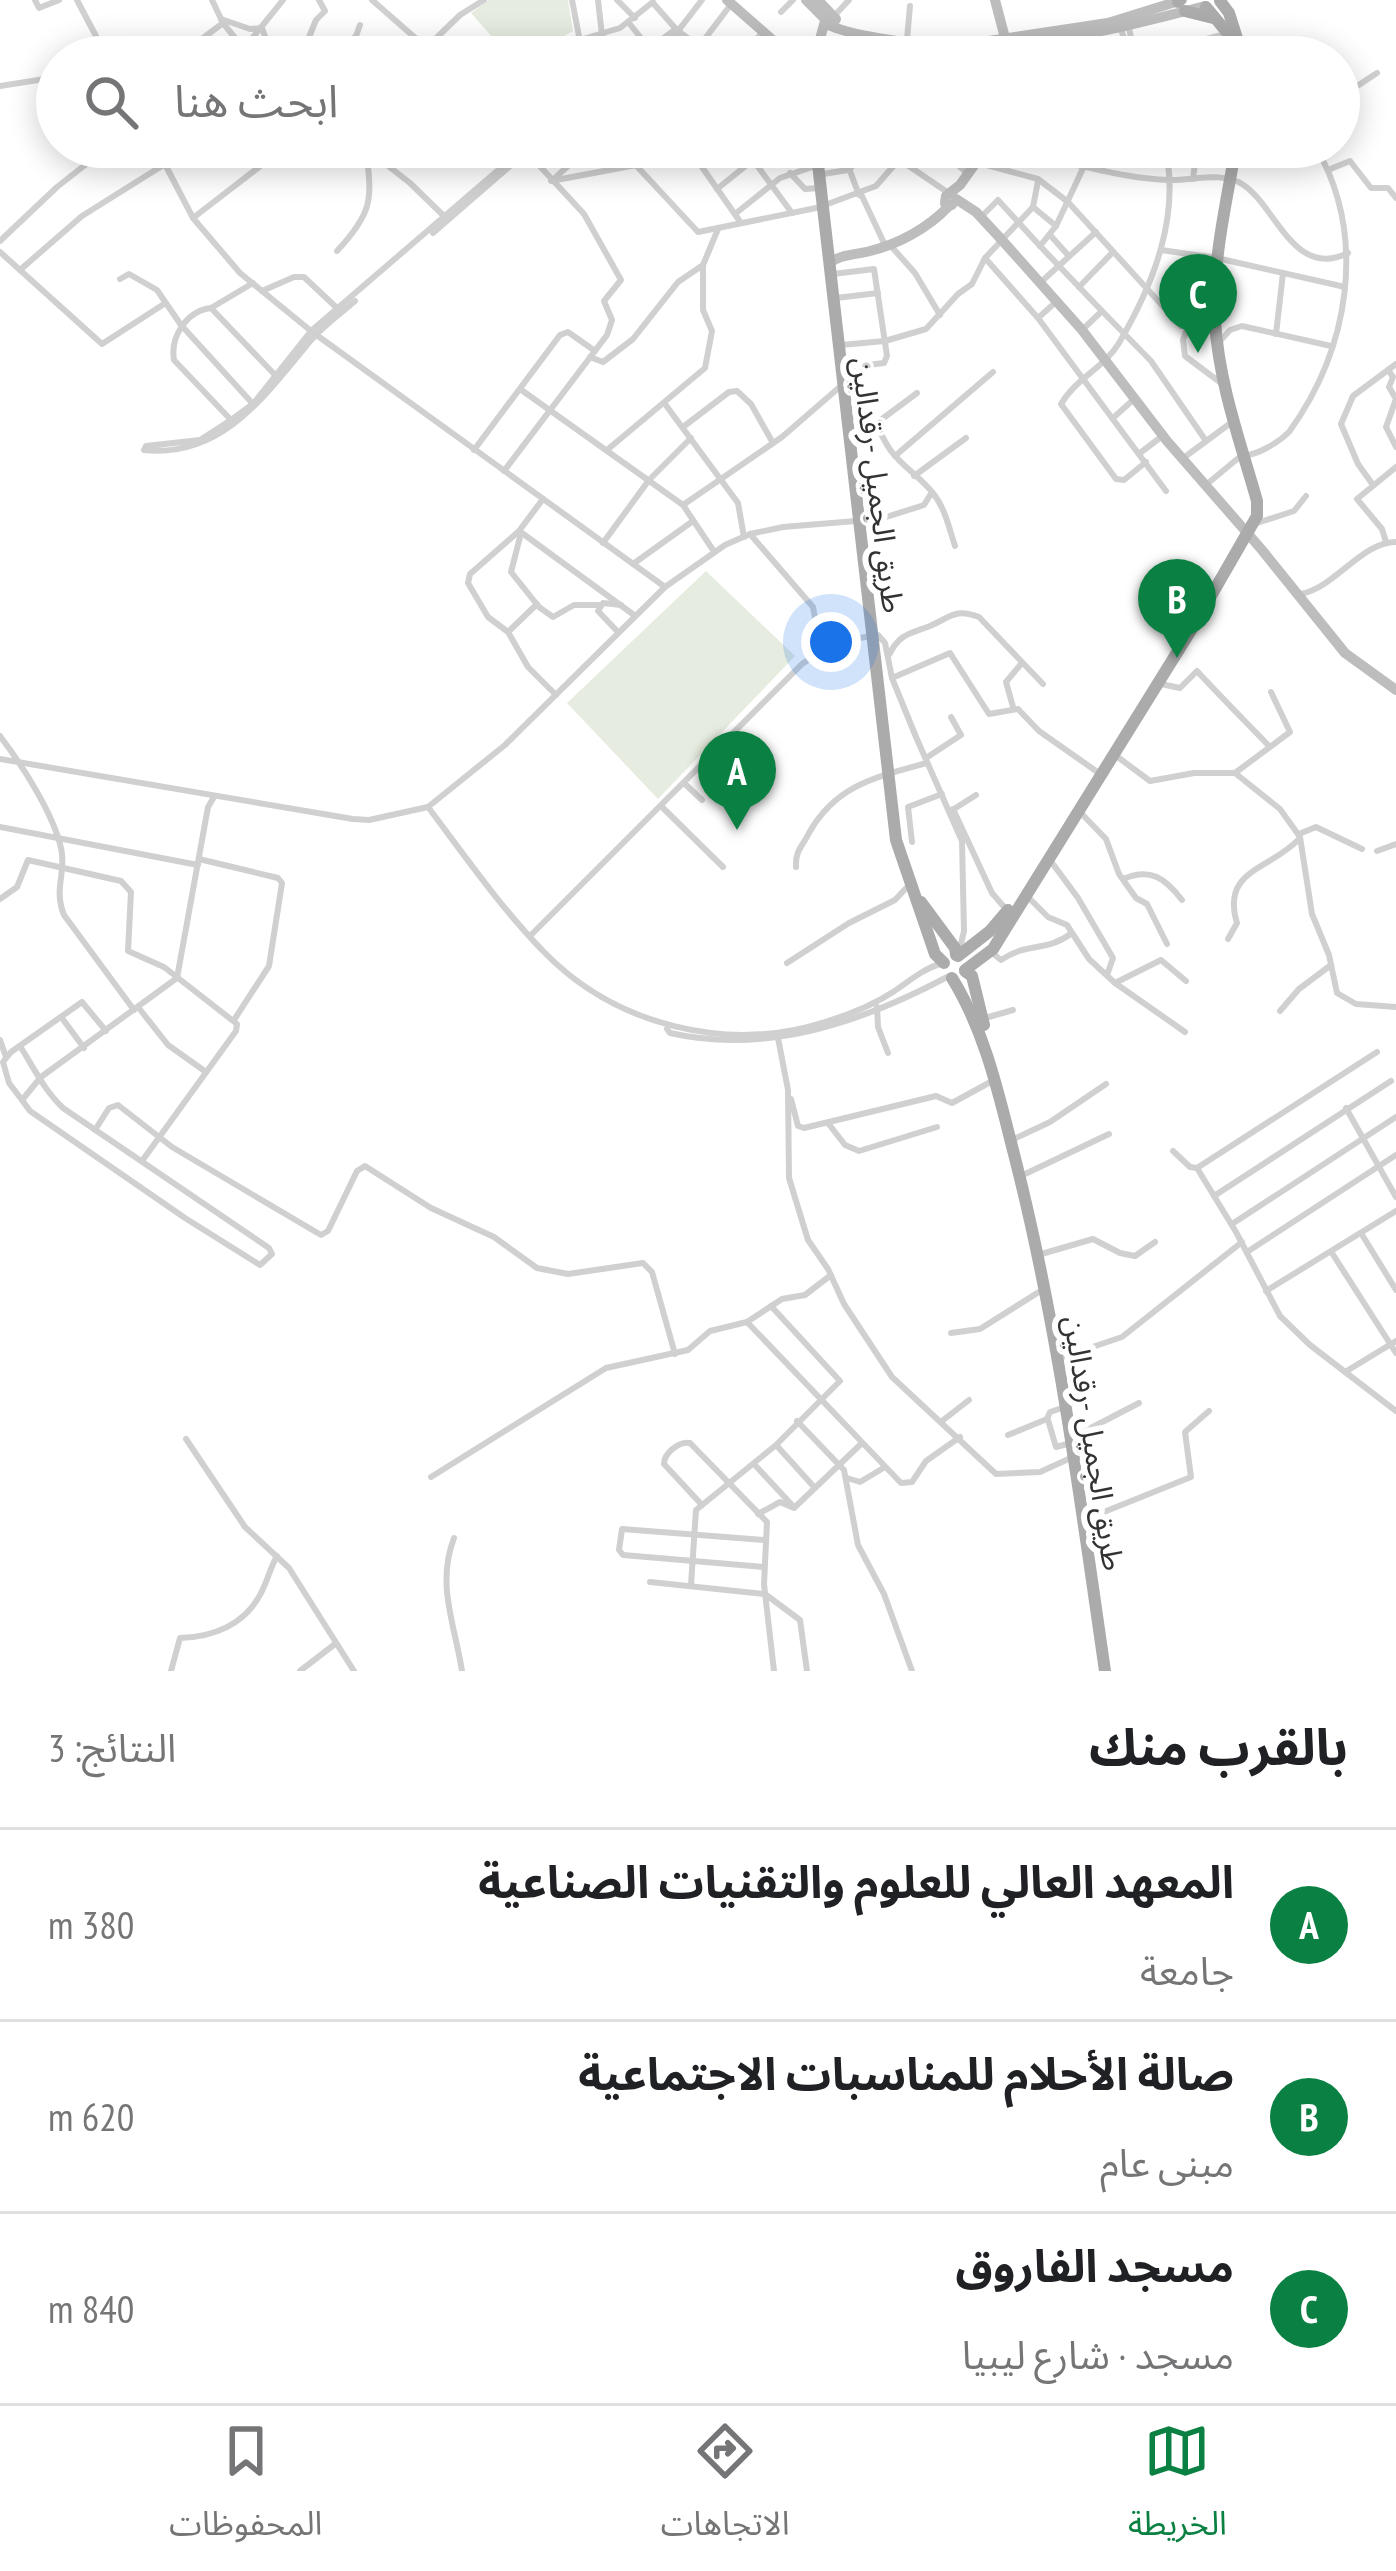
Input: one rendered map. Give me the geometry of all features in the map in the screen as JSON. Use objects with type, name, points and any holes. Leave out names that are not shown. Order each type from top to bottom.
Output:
[{"type":"main road","points":[[1181,3],[1203,14],[1227,17]]},
{"type":"main road","points":[[1210,3],[1227,17]]},
{"type":"main road","name":"طريق الجميل -رقدالين","points":[[820,168],[896,840],[936,957],[957,962]]},
{"type":"main road","points":[[957,962],[1017,902],[1048,857],[1158,683],[1248,528],[1252,486],[1224,385],[1218,338],[1217,258],[1232,168]]},
{"type":"main road","name":"طريق الجميل -رقدالين","points":[[830,261],[844,387]]},
{"type":"main road","points":[[976,993],[1017,902],[1248,528]]},
{"type":"main road","name":"طريق الجميل -رقدالين","points":[[890,774],[910,872],[921,901],[946,936],[957,962]]},
{"type":"main road","points":[[957,962],[992,951]]},
{"type":"main road","points":[[957,962],[971,974],[995,1081]]},
{"type":"main road","points":[[957,962],[995,1081]]},
{"type":"main road","name":"طريق الجميل -رقدالين","points":[[995,1081],[1046,1288],[1076,1441],[1106,1671]]},
{"type":"street","points":[[35,0],[39,8],[59,0]]},
{"type":"street","points":[[77,0],[95,36]]},
{"type":"street","points":[[212,0],[234,36]]},
{"type":"street","points":[[255,36],[283,0]]},
{"type":"street","points":[[309,36],[325,11],[320,0]]},
{"type":"street","points":[[372,0],[414,36]]},
{"type":"street","points":[[458,0],[469,9]]},
{"type":"street","points":[[439,36],[484,0]]},
{"type":"street","points":[[572,0],[579,36]]},
{"type":"street","points":[[598,0],[602,35]]},
{"type":"street","points":[[617,0],[639,36]]},
{"type":"street","points":[[671,36],[702,0]]},
{"type":"street","points":[[781,12],[793,0]]},
{"type":"street","points":[[806,0],[826,30]]},
{"type":"street","points":[[818,0],[826,30]]},
{"type":"street","points":[[992,0],[1003,36]]},
{"type":"street","points":[[598,36],[632,20],[652,1],[685,36]]},
{"type":"street","points":[[707,36],[731,1],[768,36]]},
{"type":"street","points":[[826,30],[845,1]]},
{"type":"street","points":[[1066,36],[1124,24],[1181,3],[1210,3]]},
{"type":"street","points":[[908,36],[910,6]]},
{"type":"street","points":[[1184,36],[1227,17]]},
{"type":"street","points":[[222,21],[262,28]]},
{"type":"street","points":[[204,36],[222,21]]},
{"type":"street","points":[[1062,36],[1124,24]]},
{"type":"street","points":[[1124,24],[1128,36]]},
{"type":"street","points":[[356,36],[360,25]]},
{"type":"street","points":[[262,28],[265,36]]},
{"type":"street","points":[[826,30],[869,36]]},
{"type":"street","points":[[826,30],[854,33]]},
{"type":"street","points":[[759,36],[763,32]]},
{"type":"street","points":[[1360,84],[1377,73]]},
{"type":"street","points":[[0,86],[36,80]]},
{"type":"street","points":[[0,241],[81,168]]},
{"type":"street","points":[[20,270],[82,216],[159,168]]},
{"type":"street","points":[[167,168],[193,218],[262,291],[313,333],[665,587]]},
{"type":"street","points":[[193,218],[258,168]]},
{"type":"street","points":[[337,251],[367,212],[371,199],[367,168]]},
{"type":"street","points":[[391,168],[445,217]]},
{"type":"street","points":[[503,168],[313,333],[253,404],[200,440],[145,446],[144,450],[211,440],[262,402],[313,333],[503,168]]},
{"type":"street","points":[[504,471],[611,327],[604,301],[621,280],[584,214],[541,168]]},
{"type":"street","points":[[551,181],[565,168]]},
{"type":"street","points":[[551,181],[620,168]]},
{"type":"street","points":[[639,168],[698,232],[860,194],[894,168]]},
{"type":"street","points":[[703,168],[741,223]]},
{"type":"street","points":[[717,189],[743,168]]},
{"type":"street","points":[[760,168],[792,213]]},
{"type":"street","points":[[735,214],[790,172],[803,168],[821,176]]},
{"type":"street","points":[[790,172],[802,188],[821,176],[851,168]]},
{"type":"street","points":[[909,168],[978,215],[1041,282],[1162,436],[1248,528],[1345,653],[1393,690]]},
{"type":"street","points":[[962,168],[969,174]]},
{"type":"street","points":[[950,199],[973,168]]},
{"type":"street","points":[[830,261],[887,244],[932,216],[979,168]]},
{"type":"street","points":[[1002,168],[1038,179],[1068,202],[1187,329],[1218,338],[1242,326],[1332,346]]},
{"type":"street","points":[[1026,173],[1027,168]]},
{"type":"street","points":[[1040,246],[1086,168]]},
{"type":"street","points":[[1105,168],[1172,180],[1230,180],[1247,188],[1285,234],[1317,259],[1331,262],[1348,254]]},
{"type":"street","points":[[1146,462],[1124,480],[1116,479],[1064,410],[1063,399],[1120,343],[1149,291],[1161,250],[1172,180],[1169,168]]},
{"type":"street","points":[[1193,178],[1194,168]]},
{"type":"street","points":[[1205,487],[1242,455],[1248,457],[1289,432],[1332,346],[1345,312],[1348,254],[1328,170],[1333,168]]},
{"type":"street","points":[[1356,168],[1372,188],[1388,188],[1396,198]]},
{"type":"street","points":[[848,170],[887,244],[925,286],[940,315]]},
{"type":"street","points":[[842,345],[926,329],[972,284],[985,258],[1033,207],[1038,179]]},
{"type":"street","points":[[978,215],[995,200],[1151,361],[1206,441]]},
{"type":"street","points":[[1033,207],[1056,226]]},
{"type":"street","points":[[607,450],[698,376],[708,359],[712,331],[703,310],[703,265],[718,229]]},
{"type":"street","points":[[1041,282],[1096,232]]},
{"type":"street","points":[[1050,236],[1068,255]]},
{"type":"street","points":[[1161,250],[1347,287]]},
{"type":"street","points":[[0,252],[102,344],[164,304]]},
{"type":"street","points":[[1079,287],[1113,252]]},
{"type":"street","points":[[985,258],[1084,377],[1166,491]]},
{"type":"street","points":[[830,261],[874,269],[885,340],[884,363],[844,368]]},
{"type":"street","points":[[475,450],[563,333],[603,362],[625,347],[678,282],[703,265]]},
{"type":"street","points":[[1276,334],[1283,272]]},
{"type":"street","points":[[121,279],[129,274],[157,290],[181,325],[253,404]]},
{"type":"street","points":[[262,291],[294,277],[304,278],[339,309]]},
{"type":"street","points":[[231,419],[174,360],[172,351],[181,325],[253,283]]},
{"type":"street","points":[[836,298],[878,293]]},
{"type":"street","points":[[1038,318],[1057,302]]},
{"type":"street","points":[[211,308],[276,376]]},
{"type":"street","points":[[1082,330],[1101,310]]},
{"type":"street","points":[[1187,329],[1186,356],[1224,385]]},
{"type":"street","points":[[1372,485],[1341,424],[1353,396],[1396,364]]},
{"type":"street","points":[[1388,370],[1396,399],[1386,427],[1396,447]]},
{"type":"street","points":[[895,456],[993,372]]},
{"type":"street","points":[[683,505],[844,387],[862,400],[895,456],[932,493],[955,546]]},
{"type":"street","points":[[520,389],[683,505],[713,552]]},
{"type":"street","points":[[683,427],[729,392],[737,391],[751,404],[773,443]]},
{"type":"street","points":[[874,424],[917,393]]},
{"type":"street","points":[[1113,418],[1134,399]]},
{"type":"street","points":[[665,404],[738,503],[747,535],[813,607],[815,618],[835,642]]},
{"type":"street","points":[[1182,459],[1233,422]]},
{"type":"street","points":[[1140,453],[1162,436]]},
{"type":"street","points":[[603,543],[649,480],[691,438]]},
{"type":"street","points":[[914,476],[966,438]]},
{"type":"street","points":[[1297,595],[1320,587],[1391,542],[1358,499],[1396,467]]},
{"type":"street","points":[[0,759],[365,820],[428,807],[480,768],[665,587],[713,552],[747,535],[883,516],[924,505],[932,493]]},
{"type":"street","points":[[1248,528],[1294,511],[1306,496]]},
{"type":"street","points":[[543,499],[520,532],[468,578],[488,617],[508,632],[529,667],[556,694]]},
{"type":"street","points":[[633,564],[693,521]]},
{"type":"street","points":[[520,532],[511,572],[553,617],[570,606],[622,605]]},
{"type":"street","points":[[520,532],[634,615]]},
{"type":"street","points":[[1236,554],[1262,550]]},
{"type":"street","points":[[508,632],[537,604]]},
{"type":"street","points":[[600,605],[598,611],[617,632]]},
{"type":"street","points":[[888,658],[902,635],[934,625],[955,611],[979,616],[1042,684]]},
{"type":"street","points":[[530,936],[785,680],[835,642],[876,636],[885,643],[892,678],[926,761],[992,893],[1066,925],[1089,959],[1115,983],[1185,1032]]},
{"type":"street","points":[[892,678],[950,653],[989,714],[1013,707]]},
{"type":"street","points":[[1022,663],[1006,682],[1013,707],[1096,771]]},
{"type":"street","points":[[1158,683],[1180,688],[1197,670],[1269,746]]},
{"type":"street","points":[[1113,754],[1150,781],[1194,773],[1235,773],[1290,730],[1270,692]]},
{"type":"street","points":[[796,867],[796,853],[818,814],[860,784],[926,761],[961,735],[951,717]]},
{"type":"street","points":[[0,736],[20,762],[57,837],[58,901],[64,915],[168,1046],[206,1072]]},
{"type":"street","points":[[1235,773],[1280,809],[1300,835],[1312,914],[1336,990],[1341,997],[1369,1006],[1396,1007]]},
{"type":"street","points":[[685,784],[701,800]]},
{"type":"street","points":[[912,842],[908,807],[942,794]]},
{"type":"street","points":[[951,810],[976,795]]},
{"type":"street","points":[[22,1100],[41,1078],[176,978],[208,807],[214,796]]},
{"type":"street","points":[[428,807],[530,936],[582,983],[664,1024],[708,1034],[794,1031],[830,1023],[890,994],[934,965],[957,962]]},
{"type":"street","points":[[662,807],[723,866]]},
{"type":"street","points":[[664,1024],[670,1033],[708,1040],[778,1038],[877,1007],[957,962],[964,931],[963,849],[951,810]]},
{"type":"street","points":[[1077,810],[1106,839],[1123,879],[1147,904],[1167,944]]},
{"type":"street","points":[[0,827],[199,862],[278,878],[282,883],[271,962],[234,1020],[236,1031],[142,1161]]},
{"type":"street","points":[[1228,939],[1236,925],[1232,907],[1238,883],[1294,845],[1300,835],[1316,827],[1362,849]]},
{"type":"street","points":[[1377,851],[1396,844]]},
{"type":"street","points":[[1048,857],[1113,958],[1107,975]]},
{"type":"street","points":[[0,899],[17,887],[28,860],[128,885],[128,951],[164,967],[234,1020]]},
{"type":"street","points":[[1123,879],[1143,872],[1159,876],[1182,900]]},
{"type":"street","points":[[787,963],[849,923],[896,900],[909,885]]},
{"type":"street","points":[[992,951],[1001,960],[1028,944],[1056,945],[1072,933]]},
{"type":"street","points":[[1115,983],[1161,960],[1186,981]]},
{"type":"street","points":[[1280,1011],[1330,965]]},
{"type":"street","points":[[6,1057],[79,1004],[87,1004],[106,1031]]},
{"type":"street","points":[[877,1007],[878,1027],[888,1053]]},
{"type":"street","points":[[982,1019],[1013,1010]]},
{"type":"street","points":[[62,1018],[84,1048]]},
{"type":"street","points":[[778,1038],[799,1127],[936,1096],[952,1102],[995,1081]]},
{"type":"street","points":[[0,1040],[6,1057],[4,1071],[30,1111],[185,1218],[260,1265],[268,1261],[272,1250],[63,1108],[48,1093],[20,1046]]},
{"type":"street","points":[[1173,1150],[1197,1168],[1377,1052]]},
{"type":"street","points":[[1214,1196],[1390,1082]]},
{"type":"street","points":[[1010,1141],[1050,1122],[1106,1084]]},
{"type":"street","points":[[788,1090],[789,1178],[808,1240],[889,1372],[999,1475],[1040,1472],[1076,1441],[1139,1403]]},
{"type":"street","points":[[95,1130],[116,1105],[158,1137],[321,1235],[328,1231],[357,1171],[365,1166],[431,1208],[494,1237],[537,1268],[568,1274],[643,1263],[652,1272],[675,1354]]},
{"type":"street","points":[[1346,1108],[1396,1197]]},
{"type":"street","points":[[1232,1224],[1396,1117]]},
{"type":"street","points":[[828,1124],[845,1145],[859,1150],[937,1127]]},
{"type":"street","points":[[1019,1177],[1109,1134]]},
{"type":"street","points":[[1247,1252],[1396,1156]]},
{"type":"street","points":[[1197,1168],[1266,1291],[1294,1331],[1396,1411]]},
{"type":"street","points":[[1266,1291],[1392,1212],[1396,1227]]},
{"type":"street","points":[[1361,1233],[1396,1290]]},
{"type":"street","points":[[1038,1256],[1093,1239],[1135,1256],[1156,1242]]},
{"type":"street","points":[[1059,1358],[1122,1337],[1242,1242]]},
{"type":"street","points":[[1332,1252],[1396,1353]]},
{"type":"street","points":[[431,1477],[601,1371],[692,1348],[714,1329],[747,1322],[771,1306],[805,1295],[831,1275]]},
{"type":"street","points":[[951,1333],[980,1329],[1046,1288]]},
{"type":"street","points":[[691,1586],[694,1514],[840,1382],[771,1306]]},
{"type":"street","points":[[747,1322],[901,1483],[908,1484],[926,1461],[959,1436]]},
{"type":"street","points":[[1345,1372],[1393,1342]]},
{"type":"street","points":[[942,1420],[969,1400]]},
{"type":"street","points":[[1066,1407],[1050,1412],[1047,1419],[1056,1448],[1076,1441]]},
{"type":"street","points":[[1083,1520],[1191,1477],[1185,1432],[1209,1411]]},
{"type":"street","points":[[1007,1435],[1047,1419]]},
{"type":"street","points":[[797,1421],[847,1478],[858,1545],[884,1594],[912,1671]]},
{"type":"street","points":[[186,1438],[245,1527],[289,1568],[354,1671]]},
{"type":"street","points":[[702,1504],[664,1464],[666,1455],[681,1443],[690,1443],[767,1522],[765,1594],[774,1671]]},
{"type":"street","points":[[776,1444],[815,1488]]},
{"type":"street","points":[[794,1508],[861,1444]]},
{"type":"street","points":[[754,1464],[794,1508]]},
{"type":"street","points":[[847,1478],[860,1482],[885,1467]]},
{"type":"street","points":[[758,1514],[780,1502],[794,1508]]},
{"type":"street","points":[[764,1567],[621,1555],[620,1532],[766,1540]]},
{"type":"street","points":[[454,1538],[446,1565],[446,1593],[462,1671]]},
{"type":"street","points":[[171,1671],[180,1638],[219,1634],[251,1608],[277,1556]]},
{"type":"street","points":[[650,1582],[765,1594],[800,1620],[807,1671]]},
{"type":"street","points":[[300,1671],[335,1643]]},
{"type":"shaded area","points":[[489,0],[568,0],[573,31],[564,36],[491,36],[471,13]]},
{"type":"shaded area","points":[[706,571],[795,656],[658,799],[567,703]]},
{"type":"place","name":"مسجد الفاروق","points":[[1198,353]]},
{"type":"place","name":"صالة الأحلام للمناسبات الاجتماعية","points":[[1177,658]]},
{"type":"place","name":"المعهد العالي للعلوم والتقنيات الصناعية","points":[[737,830]]}]
